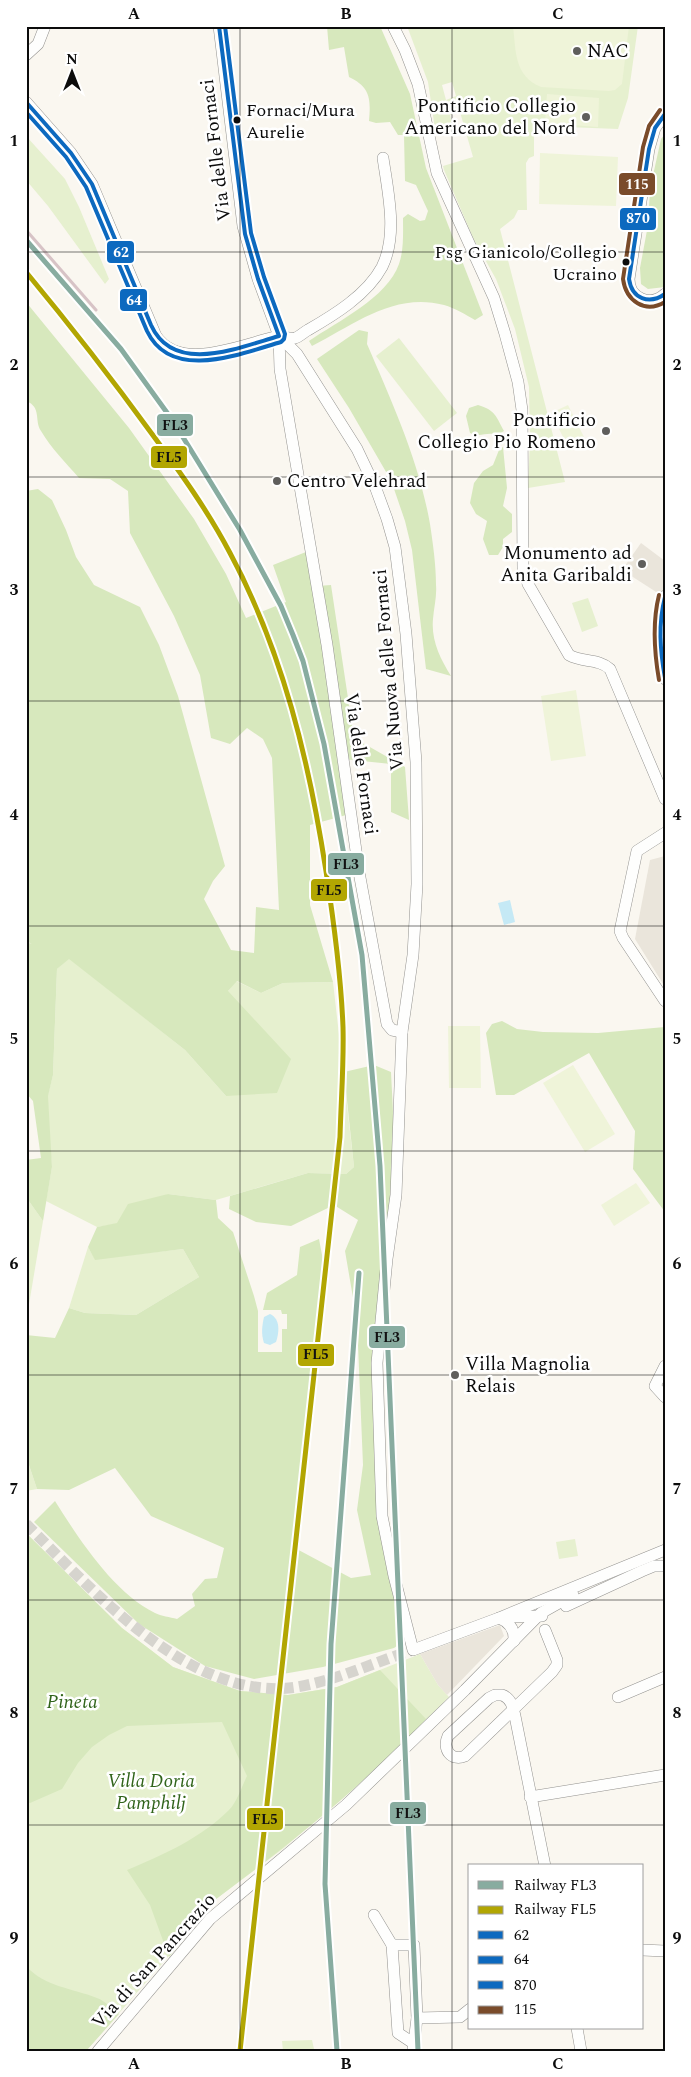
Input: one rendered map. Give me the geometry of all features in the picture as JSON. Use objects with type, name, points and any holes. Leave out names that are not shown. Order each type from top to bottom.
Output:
[{"type":"street","points":[[26,55],[38,44],[45,26]]},
{"type":"street","name":"Via delle Fornaci","points":[[219,26],[245,234],[258,279],[279,336],[280,369],[327,644],[360,872],[387,1024],[392,1030],[402,1032]]},
{"type":"street","points":[[393,26],[418,84],[437,173],[494,298],[514,366],[521,402],[523,427],[521,542],[524,573],[569,655],[579,659],[602,663],[610,669],[665,799]]},
{"type":"street","points":[[26,102],[71,153],[92,184],[156,336],[164,345],[176,352],[204,355],[279,336],[294,338],[326,319],[362,292],[382,266],[390,229],[383,158]]},
{"type":"street","points":[[665,114],[655,128],[649,149],[629,280],[629,285],[634,294],[643,300],[657,299],[665,294]]},
{"type":"street","name":"Via Nuova delle Fornaci","points":[[279,336],[297,354],[363,462],[387,519],[396,555],[416,743],[418,857],[413,955],[402,1032]]},
{"type":"street","points":[[665,596],[660,634],[665,679]]},
{"type":"street","points":[[665,834],[638,851],[620,931],[665,1001]]},
{"type":"street","points":[[402,1032],[396,1195],[387,1259],[377,1363],[382,1516],[394,1576],[413,1650],[498,1618],[511,1626],[514,1642]]},
{"type":"street","points":[[665,1366],[655,1386],[665,1397]]},
{"type":"street","name":"Via di San Pancrazio","points":[[498,1618],[665,1550]]},
{"type":"street","name":"Via di San Pancrazio","points":[[98,2051],[210,1919],[333,1817],[538,1617],[554,1604],[622,1573],[639,1560]]},
{"type":"street","name":"Via di San Pancrazio","points":[[498,1618],[538,1617],[550,1614],[648,1568],[658,1565],[665,1566]]},
{"type":"street","points":[[544,1864],[514,1710],[508,1698],[502,1695],[494,1695],[454,1730],[447,1739],[447,1750],[454,1757],[463,1757],[514,1710],[557,1665],[545,1630]]},
{"type":"street","points":[[618,1697],[665,1678]]},
{"type":"street","points":[[438,1716],[454,1730]]},
{"type":"street","points":[[530,1797],[665,1775]]},
{"type":"street","points":[[374,1915],[392,1945],[398,2033],[413,2047]]},
{"type":"street","points":[[392,1945],[414,1945],[417,2018],[413,2047]]},
{"type":"street","points":[[644,1950],[665,1951]]},
{"type":"street","points":[[417,2018],[460,2017],[468,2011]]},
{"type":"street","points":[[577,2030],[581,2051]]},
{"type":"green space","points":[[327,26],[380,26],[410,94],[426,168],[483,315],[475,320],[444,305],[425,302],[408,303],[391,307],[359,320],[312,346],[309,341],[360,308],[384,288],[393,276],[401,259],[403,218],[408,214],[420,221],[425,220],[428,211],[416,185],[405,181],[404,135],[398,135],[390,122],[376,123],[369,121],[370,106],[368,94],[361,85],[349,77],[344,47],[329,50]]},
{"type":"green space","points":[[407,26],[638,26],[628,98],[618,129],[541,126],[540,134],[534,134],[534,156],[529,158],[526,163],[527,210],[518,210],[514,218],[500,229],[565,482],[528,488],[530,441],[529,387],[515,329],[496,279],[474,240],[443,166],[473,157],[460,112],[450,115],[452,124],[435,129],[428,82]],"holes":[[[452,82],[456,96],[446,100],[442,85]]]},
{"type":"green space","name":"NAC","points":[[513,26],[629,26],[622,84],[615,90],[609,91],[541,87],[532,82],[521,69],[516,53]]},
{"type":"green space","points":[[547,94],[599,98],[598,127],[545,123]]},
{"type":"green space","points":[[665,134],[665,287],[648,289],[641,284],[640,268],[648,225],[650,189],[661,139]]},
{"type":"green space","points":[[26,136],[65,179],[79,207],[109,279],[105,284],[48,206],[26,180]]},
{"type":"green space","points":[[540,153],[618,157],[616,206],[539,204]]},
{"type":"green space","points":[[26,302],[129,428],[194,519],[226,574],[246,618],[286,602],[273,565],[311,550],[317,586],[331,585],[354,738],[405,767],[409,820],[391,812],[391,764],[343,759],[350,814],[310,825],[310,905],[333,982],[283,983],[261,993],[237,981],[228,991],[291,1059],[277,1093],[226,1096],[185,1050],[69,959],[57,969],[53,1075],[48,1096],[52,1167],[43,1221],[26,1197],[26,1160],[41,1158],[33,1101],[26,1093],[26,942],[32,944],[26,941],[26,491],[38,489],[52,500],[76,557],[94,585],[140,607],[159,645],[178,696],[225,866],[213,881],[204,899],[231,950],[254,953],[256,907],[279,910],[272,758],[263,739],[247,728],[230,744],[211,738],[200,675],[174,616],[130,533],[128,491],[110,479],[79,478],[41,431],[36,410],[26,401]]},
{"type":"green space","points":[[359,330],[368,332],[367,344],[404,432],[419,477],[430,524],[435,562],[436,597],[433,634],[440,656],[451,676],[426,669],[412,550],[405,521],[393,486],[403,483],[401,476],[389,477],[349,408],[317,359]]},
{"type":"green space","points":[[399,338],[457,413],[434,431],[376,356]]},
{"type":"green space","points":[[478,405],[494,414],[504,431],[497,435],[470,433],[466,416],[469,408]]},
{"type":"green space","points":[[568,405],[587,443],[570,451],[551,413]]},
{"type":"green space","points":[[503,447],[507,488],[503,506],[512,514],[512,532],[503,539],[503,547],[498,555],[489,555],[483,539],[487,521],[476,514],[470,503],[474,483],[483,471],[493,465],[499,450]]},
{"type":"green space","points":[[588,598],[598,626],[582,632],[572,603]]},
{"type":"green space","points":[[576,690],[586,756],[551,761],[541,696]]},
{"type":"green space","points":[[69,958],[185,1050],[226,1096],[228,991],[236,981],[261,993],[283,983],[333,982],[354,1167],[346,1174],[308,1173],[216,1200],[168,1194],[117,1224],[97,1227],[46,1201],[52,1167],[46,1102],[53,1075],[57,969]]},
{"type":"green space","points":[[502,1021],[517,1029],[543,1032],[598,1033],[665,1027],[665,1212],[633,1169],[635,1131],[589,1053],[514,1095],[496,1095],[486,1033],[492,1024]]},
{"type":"green space","points":[[448,1026],[480,1026],[481,1088],[449,1088]]},
{"type":"green space","points":[[374,1065],[391,1072],[395,1152],[393,1196],[380,1281],[377,1493],[404,1641],[394,1648],[323,1667],[254,1679],[205,1666],[139,1624],[34,1522],[55,1501],[86,1548],[125,1592],[155,1613],[177,1619],[195,1606],[192,1594],[205,1579],[217,1578],[224,1548],[151,1516],[115,1468],[69,1490],[37,1489],[26,1456],[26,1335],[55,1338],[69,1308],[85,1313],[136,1315],[199,1277],[183,1249],[95,1260],[88,1247],[97,1227],[117,1223],[128,1204],[168,1194],[216,1200],[218,1218],[233,1232],[254,1296],[258,1311],[258,1352],[282,1352],[282,1329],[287,1329],[287,1314],[282,1314],[281,1310],[263,1310],[267,1293],[297,1275],[300,1247],[319,1239],[326,1276],[311,1364],[308,1408],[309,1453],[297,1505],[293,1547],[351,1578],[371,1575],[357,1510],[363,1465],[357,1321],[345,1251],[358,1220],[334,1205],[291,1226],[256,1222],[229,1209],[230,1196],[308,1173],[346,1174],[354,1167],[344,1072]]},
{"type":"green space","points":[[573,1065],[615,1134],[585,1152],[543,1083]]},
{"type":"green space","points":[[636,1183],[650,1203],[614,1226],[601,1205]]},
{"type":"green space","points":[[26,1197],[43,1221],[26,1322]]},
{"type":"green space","points":[[88,1247],[95,1259],[183,1249],[199,1277],[136,1315],[85,1313],[69,1308]]},
{"type":"green space","points":[[26,1456],[37,1489],[26,1491]]},
{"type":"green space","name":"Villa Doria Pamphilj","points":[[26,1533],[122,1628],[173,1667],[240,1691],[288,1695],[337,1687],[420,1654],[438,1685],[449,1697],[403,1743],[284,1848],[180,1926],[188,1934],[86,2051],[26,2051]]},
{"type":"green space","name":"Pineta","points":[[26,1533],[122,1628],[173,1667],[240,1691],[288,1695],[337,1687],[380,1670],[426,1719],[398,1748],[339,1802],[244,1878],[180,1926],[188,1934],[169,1957],[150,1905],[127,1870],[181,1845],[218,1820],[234,1803],[247,1776],[222,1722],[127,1726],[109,1735],[92,1747],[78,1763],[62,1789],[30,1803],[26,1802]]},
{"type":"green space","points":[[575,1539],[578,1556],[559,1559],[556,1542]]},
{"type":"green space","points":[[26,1966],[33,1973],[50,1983],[100,1999],[119,2014],[86,2051],[27,2051]]},
{"type":"green space","points":[[312,2040],[314,2049],[308,2051],[283,2051],[282,2041]]},
{"type":"shaded area","points":[[641,543],[665,561],[664,597],[622,570]]},
{"type":"shaded area","points":[[665,856],[665,987],[635,939],[650,860]]},
{"type":"shaded area","points":[[500,1625],[504,1636],[447,1695],[438,1685],[420,1654]]},
{"type":"water","points":[[510,900],[515,922],[504,925],[498,903]]},
{"type":"water","points":[[270,1314],[274,1316],[278,1323],[278,1331],[276,1342],[270,1345],[264,1343],[262,1330],[264,1317]]},
{"type":"tunnel","points":[[26,1524],[111,1607],[144,1634],[179,1658],[214,1676],[251,1686],[289,1688],[319,1682],[413,1650]]},
{"type":"railway","points":[[26,230],[96,310]]},
{"type":"rail line","name":"FL3","points":[[26,240],[121,349],[173,421],[240,530],[281,606],[293,635],[303,661],[324,744],[362,955],[380,1166],[418,2051]]},
{"type":"rail line","name":"FL5","points":[[26,272],[75,332],[183,477],[221,537],[249,591],[279,668],[302,748],[319,830],[337,949],[343,1027],[340,1137],[240,2051]]},
{"type":"rail line","name":"FL3","points":[[337,2051],[325,1884],[331,1644],[359,1273]]},
{"type":"transit line","name":"62","points":[[26,102],[71,153],[92,184],[151,325],[162,341],[175,350],[191,354],[209,354],[227,351],[279,336],[258,279],[245,234],[219,26]]},
{"type":"transit line","name":"64","points":[[26,112],[66,157],[86,187],[147,331],[158,347],[172,356],[189,360],[208,360],[246,353],[281,342],[285,334],[264,277],[251,233],[225,26]]},
{"type":"transit line","name":"115","points":[[660,110],[649,126],[643,147],[623,279],[628,294],[638,303],[650,307],[665,302]]},
{"type":"transit line","name":"870","points":[[665,114],[655,128],[649,149],[629,279],[634,291],[642,298],[653,299],[665,294]]},
{"type":"transit line","name":"115","points":[[659,595],[654,637],[659,680]]},
{"type":"transit line","name":"870","points":[[665,597],[660,637],[665,678]]},
{"type":"place","name":"NAC","points":[[577,51]]},
{"type":"place","name":"Pontificio Collegio Americano del Nord","points":[[586,117]]},
{"type":"place","name":"Fornaci/Mura Aurelie","points":[[237,120]]},
{"type":"place","name":"Psg Gianicolo/Collegio Ucraino","points":[[626,262]]},
{"type":"place","name":"Pontificio Collegio Pio Romeno","points":[[606,431]]},
{"type":"place","name":"Centro Velehrad","points":[[277,481]]},
{"type":"place","name":"Monumento ad Anita Garibaldi","points":[[642,564]]},
{"type":"place","name":"Villa Magnolia Relais","points":[[455,1375]]}]
